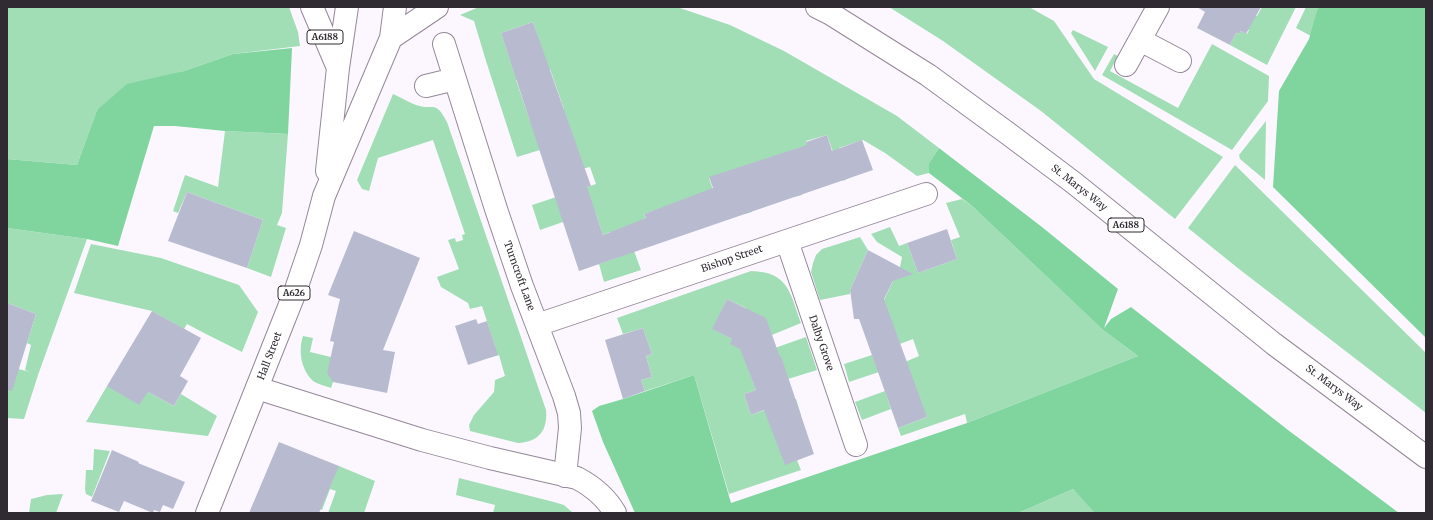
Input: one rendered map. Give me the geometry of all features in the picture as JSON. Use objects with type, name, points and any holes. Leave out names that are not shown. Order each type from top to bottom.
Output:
[{"type":"main road","name":"A6188","points":[[312,7],[338,68]]},
{"type":"main road","name":"Hall Street","points":[[324,196],[338,68],[347,7]]},
{"type":"main road","name":"Hall Street","points":[[207,513],[295,292],[311,245],[324,196],[391,38],[395,7]]},
{"type":"main road","points":[[391,38],[437,7]]},
{"type":"main road","name":"St. Marys Way","points":[[817,7],[831,14],[928,75],[1010,134],[1074,183],[1274,344],[1426,458]]},
{"type":"main road","points":[[1126,65],[1158,7]]},
{"type":"main road","points":[[1140,40],[1180,62]]},
{"type":"main road","name":"Turncroft Lane","points":[[444,44],[522,286],[564,396],[569,413],[570,428],[565,476]]},
{"type":"main road","points":[[426,86],[455,79]]},
{"type":"main road","name":"Bishop Street","points":[[537,325],[926,194]]},
{"type":"main road","name":"Dalby Grove","points":[[787,241],[856,445]]},
{"type":"main road","points":[[257,388],[422,440],[576,478],[587,483],[607,501],[615,513]]},
{"type":"green space","points":[[7,7],[289,7],[298,32],[300,46],[233,54],[184,71],[158,78],[97,110],[77,165],[7,159]]},
{"type":"green space","points":[[479,7],[677,7],[730,25],[784,51],[897,116],[939,148],[929,163],[929,173],[917,176],[885,153],[863,140],[839,148],[849,178],[843,181],[827,135],[806,141],[811,157],[792,164],[802,195],[794,197],[779,155],[741,180],[752,212],[745,214],[730,171],[709,178],[713,190],[644,214],[655,243],[625,226],[641,270],[604,282],[599,264],[619,257],[610,232],[603,235],[596,214],[563,222],[540,230],[532,205],[596,184],[590,167],[581,169],[540,150],[517,157],[474,21],[460,15]],"holes":[[[533,22],[547,64],[515,75],[501,33]],[[550,69],[564,109],[530,121],[516,80]]]},
{"type":"green space","points":[[889,7],[1029,7],[1054,21],[1094,79],[1223,157],[1175,219],[1041,111],[943,41]]},
{"type":"green space","points":[[1262,7],[1296,7],[1267,65],[1230,45],[1236,33],[1239,34],[1241,31],[1247,34],[1249,30],[1241,26],[1251,13],[1257,16]]},
{"type":"green space","points":[[1306,7],[1318,7],[1311,36],[1296,28]]},
{"type":"green space","points":[[1318,7],[1426,7],[1426,338],[1273,187],[1279,91],[1309,39]]},
{"type":"green space","points":[[1073,30],[1108,47],[1095,71],[1071,33]]},
{"type":"green space","points":[[1212,44],[1269,76],[1268,101],[1232,150],[1102,75],[1114,54],[1118,56],[1110,71],[1178,108]]},
{"type":"green space","points":[[292,48],[288,134],[225,131],[175,126],[154,126],[118,246],[87,239],[7,228],[7,159],[77,165],[97,110],[127,84],[184,71],[233,54]]},
{"type":"green space","points":[[393,94],[422,107],[437,108],[440,110],[447,122],[546,410],[544,429],[541,434],[532,440],[518,443],[470,431],[469,425],[474,415],[494,392],[495,380],[505,376],[499,355],[489,358],[486,349],[495,346],[482,306],[470,309],[468,303],[441,287],[437,277],[459,269],[448,240],[455,238],[456,242],[463,240],[462,235],[465,234],[433,140],[378,158],[369,191],[362,189],[357,180]]},
{"type":"green space","points":[[1266,121],[1265,180],[1240,159],[1239,155]]},
{"type":"green space","points":[[225,131],[288,134],[282,213],[277,225],[286,228],[271,277],[247,268],[263,220],[187,192],[178,213],[173,211],[185,175],[218,187]]},
{"type":"green space","points":[[939,148],[1042,227],[1118,289],[1104,328],[1111,319],[1131,307],[1288,430],[1399,513],[1095,513],[1073,489],[1018,513],[635,513],[603,442],[592,411],[599,406],[694,375],[731,503],[967,423],[1138,356],[1103,330],[972,206],[929,173],[929,163]]},
{"type":"green space","points":[[1235,165],[1426,353],[1426,413],[1188,228]]},
{"type":"green space","points":[[962,199],[972,206],[1103,330],[1138,356],[967,423],[965,414],[901,436],[898,428],[927,417],[900,364],[919,356],[913,339],[900,344],[882,304],[900,267],[902,257],[877,242],[871,234],[890,227],[899,246],[907,243],[918,273],[957,259],[951,240],[960,237],[946,203]]},
{"type":"green space","points":[[7,228],[87,239],[38,375],[24,419],[7,418],[7,366],[30,372],[25,370],[31,345],[27,343],[36,314],[7,303]]},
{"type":"green space","points":[[860,237],[868,250],[850,290],[850,294],[820,300],[811,272],[816,255],[822,249]]},
{"type":"green space","points":[[91,244],[161,258],[239,285],[258,312],[242,352],[187,324],[184,329],[152,311],[74,293]]},
{"type":"green space","points":[[751,271],[764,272],[781,280],[786,286],[794,302],[801,323],[755,342],[746,308],[727,299],[713,329],[732,339],[755,355],[806,337],[817,370],[788,379],[781,357],[748,368],[756,390],[744,394],[751,415],[796,399],[801,415],[797,460],[801,470],[729,494],[694,375],[645,391],[641,380],[652,377],[646,356],[652,354],[643,328],[623,334],[617,318]]},
{"type":"green space","points":[[303,336],[313,338],[310,352],[331,357],[333,382],[331,388],[313,381],[303,366],[301,347]]},
{"type":"green space","points":[[872,355],[879,372],[849,382],[844,364]]},
{"type":"green space","points":[[107,386],[148,392],[174,406],[181,394],[217,416],[208,436],[86,422]]},
{"type":"green space","points":[[885,391],[891,409],[862,420],[855,402]]},
{"type":"green space","points":[[94,449],[110,451],[92,497],[86,494],[85,489],[86,470],[93,470]]},
{"type":"green space","points":[[339,466],[375,481],[364,513],[328,513],[336,491],[330,489],[322,510],[296,499]]},
{"type":"green space","points":[[459,478],[564,505],[573,513],[493,513],[495,505],[456,495]]},
{"type":"green space","points":[[1073,489],[1096,513],[1018,513]]},
{"type":"green space","points":[[63,494],[56,513],[29,513],[31,499],[47,495]]},
{"type":"building","points":[[1197,7],[1261,7],[1246,34],[1241,31],[1239,34],[1236,33],[1230,45],[1197,28],[1205,12]]},
{"type":"building","points":[[533,22],[591,186],[587,187],[603,235],[646,218],[644,214],[713,188],[709,177],[807,145],[806,142],[827,135],[832,151],[862,140],[873,170],[579,271],[501,33]]},
{"type":"building","points":[[187,192],[263,220],[247,268],[168,241]]},
{"type":"building","points":[[947,229],[957,259],[918,273],[907,243]]},
{"type":"building","points":[[354,231],[420,258],[383,350],[395,352],[387,393],[333,382],[327,373],[334,342],[330,341],[340,299],[328,295]]},
{"type":"building","points":[[868,250],[913,274],[893,281],[884,299],[927,417],[898,428],[859,319],[854,319],[850,290]]},
{"type":"building","points":[[727,299],[766,318],[780,357],[781,356],[814,454],[785,465],[764,410],[751,415],[744,394],[756,390],[740,349],[730,344],[732,339],[712,329]]},
{"type":"building","points":[[7,303],[36,314],[12,391],[7,390]]},
{"type":"building","points":[[152,311],[201,338],[180,376],[188,381],[174,406],[148,392],[139,405],[107,386]]},
{"type":"building","points":[[476,319],[478,324],[487,321],[498,355],[468,365],[455,326]]},
{"type":"building","points":[[643,328],[652,354],[646,356],[652,377],[641,380],[645,391],[623,399],[605,340]]},
{"type":"building","points":[[279,442],[339,466],[319,513],[249,513]]},
{"type":"building","points":[[112,450],[139,462],[138,463],[185,482],[173,509],[163,505],[160,512],[154,510],[153,513],[124,501],[119,512],[91,501]]}]
